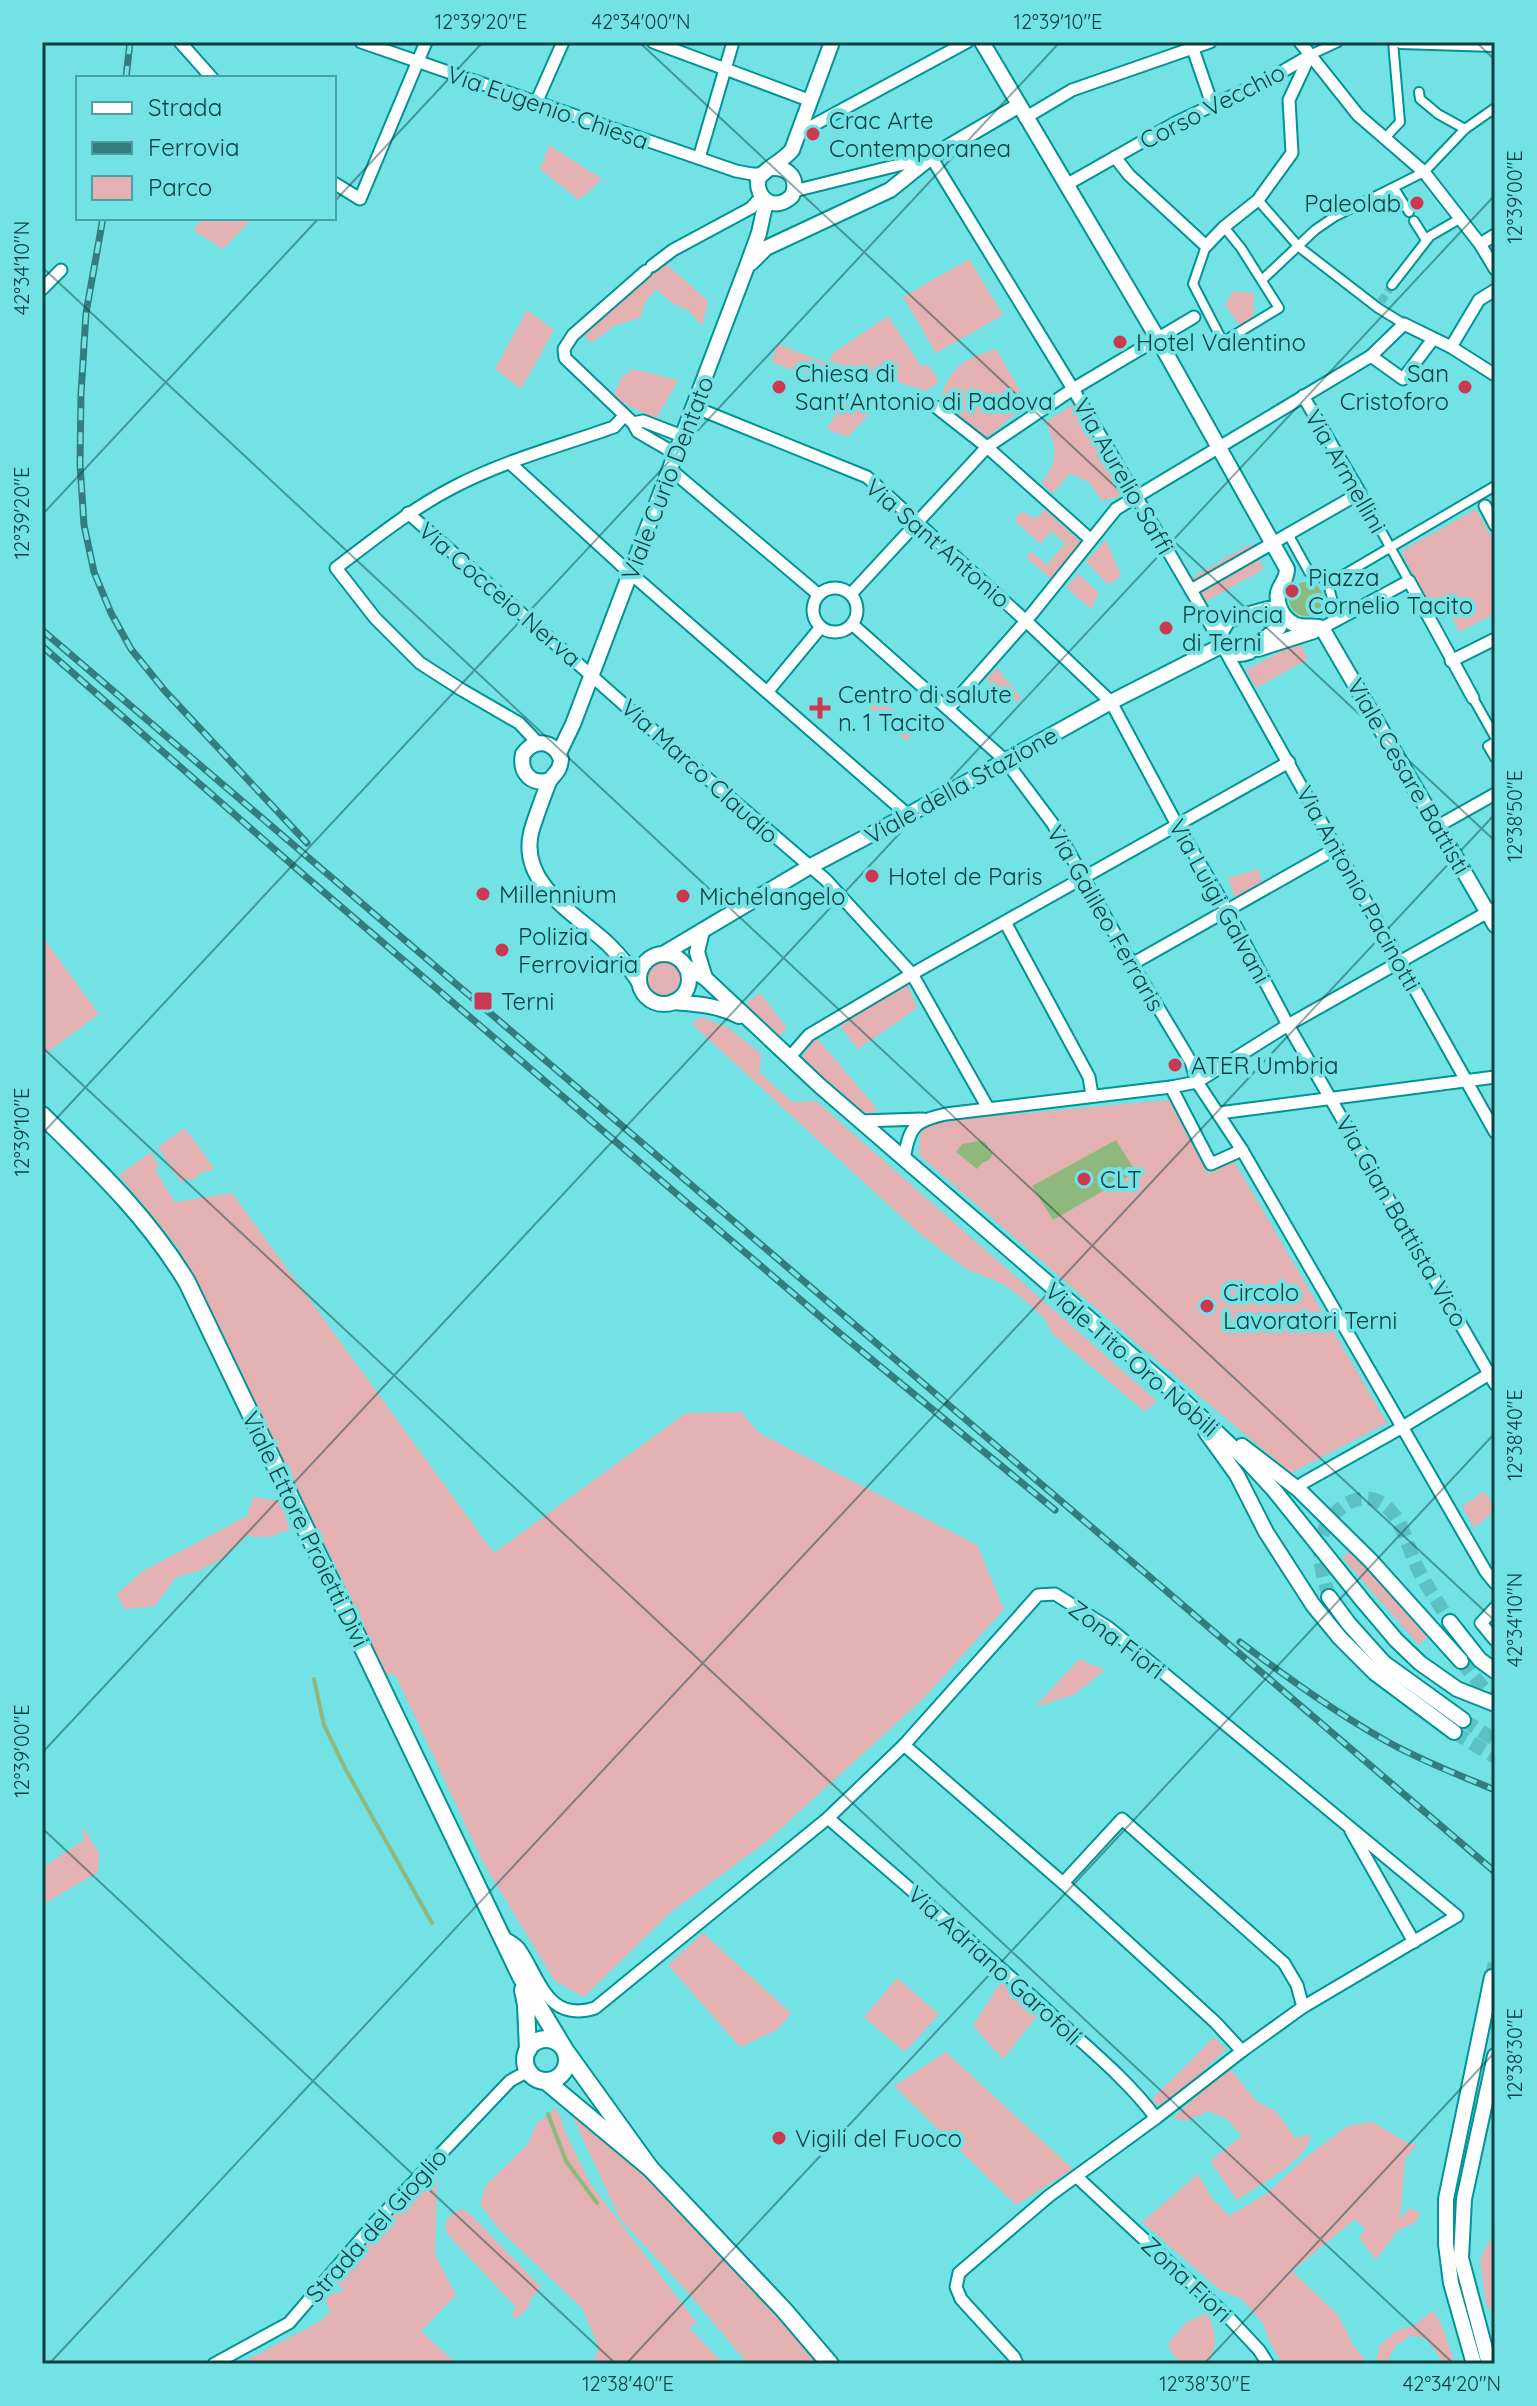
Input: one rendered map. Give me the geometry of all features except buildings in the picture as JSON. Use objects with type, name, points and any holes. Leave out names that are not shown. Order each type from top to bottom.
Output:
[{"type":"main road","name":"Viale Ettore Proietti Divi","points":[[42,1115],[135,1208],[187,1282],[521,1977],[565,2050],[650,2168]]},
{"type":"main road","name":"Viale Ettore Proietti Divi","points":[[521,1977],[526,2005],[528,2050],[525,2060],[528,2071],[536,2079],[547,2082],[650,2168],[784,2310],[830,2364]]},
{"type":"main road","points":[[528,2050],[543,2039],[556,2041],[565,2050],[565,2071],[547,2082]]},
{"type":"street","points":[[180,42],[210,76]]},
{"type":"street","name":"Via Eugenio Chiesa","points":[[361,42],[736,171],[752,174],[767,171]]},
{"type":"street","points":[[336,184],[360,199],[426,42]]},
{"type":"street","points":[[536,103],[563,42]]},
{"type":"street","points":[[653,42],[811,101]]},
{"type":"street","points":[[699,158],[733,42]]},
{"type":"street","points":[[766,198],[758,179],[783,161],[792,150],[832,42]]},
{"type":"street","points":[[799,133],[967,42]]},
{"type":"street","points":[[982,42],[1158,339],[1287,573],[1278,594],[1282,612],[1279,627],[1249,652]]},
{"type":"street","points":[[747,266],[766,248],[890,190],[931,157],[1021,112],[1072,90],[1210,42]]},
{"type":"street","points":[[1300,42],[1358,115],[1424,172],[1461,218],[1495,269]]},
{"type":"street","name":"Corso Vecchio","points":[[1066,185],[1212,104],[1273,77],[1338,42]]},
{"type":"street","points":[[1384,139],[1400,122],[1396,42],[1491,45]]},
{"type":"street","points":[[1193,49],[1212,104]]},
{"type":"street","name":"Corso Vecchio","points":[[1258,200],[1292,153],[1289,100],[1310,55]]},
{"type":"street","points":[[1419,92],[1420,99],[1438,114],[1465,129]]},
{"type":"street","points":[[1262,280],[1315,230],[1334,217],[1424,172],[1465,129],[1495,108]]},
{"type":"street","points":[[676,454],[638,432],[565,358],[564,349],[573,335],[673,250],[766,198],[788,201],[794,184],[792,150]]},
{"type":"street","points":[[794,184],[931,157]]},
{"type":"street","name":"Via Aurelio Saffi","points":[[931,157],[1191,590]]},
{"type":"street","points":[[1115,157],[1129,175],[1206,246]]},
{"type":"street","points":[[767,171],[784,169],[794,184]]},
{"type":"street","name":"Via Eugenio Chiesa","points":[[736,171],[766,198]]},
{"type":"street","points":[[1394,188],[1409,212]]},
{"type":"street","name":"Viale Curio Dentato","points":[[538,816],[535,794],[523,769],[522,758],[529,747],[548,747],[573,724],[747,266],[759,233],[766,198]]},
{"type":"street","points":[[1224,227],[1279,308],[1223,342],[1193,284],[1206,246],[1224,227],[1258,200],[1299,247],[1404,324],[1451,347],[1495,375]]},
{"type":"street","points":[[1392,285],[1426,240],[1461,218]]},
{"type":"street","points":[[1414,221],[1426,240]]},
{"type":"street","points":[[1480,244],[1495,235]]},
{"type":"street","points":[[42,289],[61,270]]},
{"type":"street","points":[[1451,347],[1479,300],[1495,290]]},
{"type":"street","points":[[851,594],[987,447],[1073,389],[1194,317]]},
{"type":"street","points":[[949,708],[1026,621],[1116,509],[1371,356],[1404,324]]},
{"type":"street","points":[[1371,356],[1403,379],[1433,339]]},
{"type":"street","name":"Via Armellini","points":[[1303,396],[1409,581]]},
{"type":"street","name":"Via Sant'Antonio","points":[[694,407],[867,477],[1111,702]]},
{"type":"street","points":[[936,407],[987,447],[1090,539]]},
{"type":"street","points":[[548,747],[519,723],[420,663],[375,618],[336,568],[408,513],[455,486],[510,463],[614,427],[628,419],[643,421],[682,436]]},
{"type":"street","points":[[510,463],[630,573],[908,815]]},
{"type":"street","points":[[670,469],[819,595]]},
{"type":"street","points":[[1328,584],[1390,546],[1481,501],[1495,486]]},
{"type":"street","points":[[1360,493],[1191,590],[1223,645],[1232,653],[1244,654],[1329,625],[1409,581],[1495,739],[1488,746],[1495,758]]},
{"type":"street","points":[[1481,501],[1495,525]]},
{"type":"street","name":"Via Cocceio Nerva","points":[[408,513],[592,675]]},
{"type":"street","points":[[1288,534],[1309,572],[1323,578],[1328,584],[1333,602],[1329,625]]},
{"type":"street","points":[[839,588],[851,594],[858,607],[852,624],[843,631],[835,632],[821,627],[814,615],[815,601],[819,595],[824,590],[839,588]]},
{"type":"street","points":[[1223,645],[1221,632],[1228,620],[1268,609],[1282,612],[1294,625],[1329,625]]},
{"type":"street","name":"Via Galileo Ferraris","points":[[852,624],[1005,760],[1053,824],[1191,1062],[1197,1082],[1242,1150],[1401,1428],[1495,1583]]},
{"type":"street","name":"Viale Cesare Battisti","points":[[1329,625],[1438,826],[1492,915]]},
{"type":"street","points":[[768,691],[821,627]]},
{"type":"street","points":[[1451,661],[1495,639]]},
{"type":"street","name":"Via Antonio Pacinotti","points":[[1223,645],[1495,1132]]},
{"type":"street","name":"Viale della Stazione","points":[[658,955],[809,867],[1111,702],[1223,645]]},
{"type":"street","name":"Via Marco Claudio","points":[[592,675],[826,880],[912,974],[988,1108]]},
{"type":"street","name":"Via Luigi Galvani","points":[[1111,702],[1288,1025],[1332,1099]]},
{"type":"street","name":"Viale Curio Dentato","points":[[548,747],[561,759],[559,771],[550,780],[531,834],[530,854],[547,890],[576,919],[607,943]]},
{"type":"street","points":[[789,1058],[809,1035],[912,974],[1289,762]]},
{"type":"street","points":[[529,778],[550,780]]},
{"type":"street","points":[[1438,826],[1495,794]]},
{"type":"street","points":[[1132,964],[1337,848]]},
{"type":"street","points":[[860,1121],[923,1119],[1197,1082],[1288,1025],[1492,915]]},
{"type":"street","points":[[1005,922],[1089,1077],[1092,1095]]},
{"type":"street","points":[[702,931],[697,952],[705,978]]},
{"type":"street","points":[[607,943],[629,953],[676,957],[685,966],[688,983],[680,998],[665,1004],[651,1000],[626,962],[607,943]]},
{"type":"street","points":[[639,982],[642,967],[658,955]]},
{"type":"street","name":"Viale Tito Oro Nobili","points":[[685,966],[705,978],[904,1160],[1182,1399],[1274,1490],[1396,1640],[1420,1663],[1457,1689],[1495,1704]]},
{"type":"street","name":"Viale Tito Oro Nobili","points":[[673,1002],[704,1004],[727,1010],[753,1025]]},
{"type":"street","points":[[1219,1113],[1495,1077]]},
{"type":"street","points":[[1171,1087],[1211,1164],[1242,1150]]},
{"type":"street","name":"Via Gian Battista Vico","points":[[1332,1099],[1493,1376]]},
{"type":"street","points":[[904,1160],[912,1130],[923,1119]]},
{"type":"street","points":[[1303,1483],[1493,1376]]},
{"type":"street","points":[[1182,1399],[1299,1490],[1371,1561],[1461,1661]]},
{"type":"street","points":[[1182,1399],[1237,1475],[1266,1532],[1313,1605],[1340,1638],[1375,1673],[1458,1726],[1384,1663],[1329,1597]]},
{"type":"street","name":"Zona Fiori","points":[[501,1936],[517,1945],[542,1990],[560,2007],[579,2013],[595,2008],[828,1818],[904,1745],[1038,1595],[1055,1594],[1109,1628],[1457,1916],[1303,2007],[1077,2177],[1231,2320],[1268,2364]]},
{"type":"street","points":[[1495,1608],[1481,1623],[1495,1640]]},
{"type":"street","points":[[1450,1622],[1480,1660],[1495,1671]]},
{"type":"street","points":[[904,1745],[1063,1883],[1215,2022],[1242,2051]]},
{"type":"street","name":"Via Adriano Garofoli","points":[[828,1818],[1056,2018],[1141,2097],[1156,2118]]},
{"type":"street","points":[[1063,1883],[1122,1819],[1284,1963],[1297,1985],[1303,2007]]},
{"type":"street","name":"Zona Fiori","points":[[1346,1823],[1414,1942]]},
{"type":"street","points":[[1474,2364],[1451,2283],[1446,2244],[1446,2199],[1492,1977]]},
{"type":"street","points":[[1489,2364],[1461,2258],[1464,2199],[1495,2056]]},
{"type":"street","name":"Strada del Gioglio","points":[[214,2364],[289,2323],[383,2214],[510,2081],[528,2071]]},
{"type":"street","points":[[1017,2364],[961,2299],[956,2287],[959,2273],[1049,2196],[1077,2177]]},
{"type":"green space","points":[[549,145],[602,179],[579,200],[540,169]]},
{"type":"green space","points":[[201,220],[251,220],[223,249],[193,230]]},
{"type":"green space","points":[[969,259],[1003,315],[936,353],[903,297]]},
{"type":"green space","points":[[664,262],[708,301],[702,326],[688,310],[672,303],[656,289],[644,304],[641,317],[614,326],[591,343],[584,335],[627,291]]},
{"type":"green space","points":[[1233,291],[1254,293],[1253,321],[1241,327],[1225,305]]},
{"type":"green space","points":[[527,310],[554,330],[521,389],[495,369]]},
{"type":"green space","points":[[888,316],[921,366],[928,365],[939,381],[927,391],[829,361],[833,353]]},
{"type":"green space","points":[[778,344],[831,365],[826,382],[771,362]]},
{"type":"green space","points":[[996,349],[1018,387],[1024,406],[983,441],[941,397],[950,377],[961,364]]},
{"type":"green space","points":[[633,369],[678,380],[656,419],[613,398],[621,377]]},
{"type":"green space","points":[[841,388],[877,405],[848,437],[827,429],[836,413]]},
{"type":"green space","points":[[1076,403],[1129,494],[1102,501],[1089,482],[1070,473],[1053,493],[1041,484],[1051,469],[1054,454],[1045,422]]},
{"type":"green space","points":[[1044,509],[1082,543],[1051,579],[1026,557],[1031,551],[1047,565],[1065,543],[1051,531],[1040,544],[1014,520],[1021,511],[1036,519]]},
{"type":"green space","points":[[1476,509],[1495,544],[1495,613],[1460,632],[1444,604],[1431,610],[1401,551]]},
{"type":"green space","points":[[1106,540],[1121,576],[1108,585],[1086,561]]},
{"type":"green space","points":[[1250,544],[1264,569],[1205,602],[1191,578]]},
{"type":"green space","points":[[1078,574],[1099,593],[1091,609],[1066,587]]},
{"type":"green space","points":[[1299,642],[1308,659],[1256,688],[1246,670]]},
{"type":"green space","points":[[997,668],[1022,699],[1003,705],[987,678]]},
{"type":"green space","points":[[870,689],[915,730],[906,741],[861,700]]},
{"type":"green space","points":[[1258,869],[1263,885],[1236,901],[1228,878]]},
{"type":"green space","points":[[42,936],[99,1014],[42,1056]]},
{"type":"green space","points":[[663,961],[675,966],[680,978],[675,990],[663,995],[651,990],[646,978],[651,966]]},
{"type":"green space","points":[[904,976],[917,1008],[858,1049],[835,1020]]},
{"type":"green space","points":[[760,993],[787,1028],[777,1038],[744,1005]]},
{"type":"green space","points":[[700,1017],[729,1028],[761,1054],[760,1073],[792,1102],[816,1101],[1157,1401],[1145,1412],[1053,1334],[1044,1318],[1020,1296],[1003,1284],[966,1269],[919,1233],[692,1024]]},
{"type":"green space","points":[[816,1037],[878,1110],[862,1117],[801,1058]]},
{"type":"green space","name":"Circolo Lavoratori Terni","points":[[1169,1100],[1208,1174],[1234,1161],[1387,1423],[1291,1473],[919,1155],[920,1134],[923,1132],[916,1123]]},
{"type":"green space","points":[[185,1128],[214,1168],[191,1181],[188,1178],[181,1182],[158,1147]]},
{"type":"green space","points":[[151,1152],[159,1166],[155,1170],[175,1202],[232,1193],[494,1553],[686,1413],[741,1412],[759,1433],[977,1545],[1004,1609],[924,1698],[767,1841],[671,1912],[584,1997],[555,1981],[484,1864],[395,1674],[386,1675],[179,1249],[119,1175]]},
{"type":"green space","points":[[1485,1491],[1495,1510],[1474,1528],[1462,1506]]},
{"type":"green space","points":[[253,1497],[280,1501],[290,1529],[270,1537],[246,1536],[223,1558],[199,1571],[176,1577],[155,1606],[124,1609],[117,1594],[143,1571],[247,1516]]},
{"type":"green space","points":[[1356,1548],[1429,1635],[1419,1645],[1342,1557]]},
{"type":"green space","points":[[1079,1659],[1105,1670],[1073,1695],[1035,1707]]},
{"type":"green space","points":[[82,1825],[99,1853],[98,1872],[42,1905],[42,1868],[84,1840]]},
{"type":"green space","points":[[703,1933],[791,2013],[777,2030],[740,2047],[668,1965]]},
{"type":"green space","points":[[897,1978],[939,2014],[905,2052],[864,2017]]},
{"type":"green space","points":[[1001,1981],[1037,2016],[1003,2059],[973,2026]]},
{"type":"green space","points":[[1214,2037],[1226,2049],[1163,2109],[1152,2099]]},
{"type":"green space","points":[[946,2052],[1073,2169],[1016,2205],[894,2086]]},
{"type":"green space","points":[[1231,2070],[1257,2102],[1276,2111],[1295,2138],[1311,2134],[1308,2144],[1292,2163],[1237,2200],[1210,2161],[1242,2136],[1227,2119],[1209,2111],[1186,2121],[1173,2118],[1219,2076]]},
{"type":"green space","points":[[567,2104],[618,2144],[780,2314],[819,2364],[748,2364],[685,2289],[620,2219]]},
{"type":"green space","points":[[557,2108],[566,2134],[592,2186],[697,2323],[689,2328],[724,2364],[593,2364],[599,2347],[582,2308],[499,2229],[480,2204],[486,2185],[528,2144],[536,2124]]},
{"type":"green space","points":[[1373,2122],[1417,2145],[1405,2159],[1400,2219],[1409,2208],[1420,2213],[1416,2222],[1397,2231],[1376,2260],[1359,2238],[1365,2229],[1355,2219],[1292,2271],[1338,2315],[1353,2345],[1368,2364],[1282,2364],[1263,2323],[1242,2299],[1219,2289],[1142,2222],[1198,2174],[1211,2197],[1229,2216],[1266,2194],[1347,2126]]},
{"type":"green space","points":[[437,2178],[435,2255],[456,2295],[421,2331],[457,2364],[239,2364],[319,2322],[330,2312],[325,2300],[333,2293],[344,2291],[335,2281],[404,2200]]},
{"type":"green space","points":[[461,2209],[468,2212],[541,2287],[529,2301],[530,2305],[516,2319],[511,2314],[516,2307],[447,2234],[448,2218]]},
{"type":"green space","points":[[1495,2231],[1495,2317],[1486,2304],[1480,2259]]},
{"type":"green space","points":[[1433,2310],[1443,2328],[1455,2364],[1444,2364],[1427,2339],[1411,2335],[1396,2345],[1388,2360],[1376,2364],[1379,2346],[1396,2331],[1415,2325]]},
{"type":"green space","points":[[1207,2313],[1214,2333],[1213,2351],[1205,2364],[1183,2364],[1172,2354],[1168,2343],[1187,2322]]},
{"type":"shaded area","points":[[1306,582],[1318,587],[1323,599],[1318,611],[1306,616],[1294,611],[1289,599],[1294,587]]},
{"type":"shaded area","name":"CLT","points":[[1116,1140],[1136,1172],[1053,1220],[1032,1186]]},
{"type":"shaded area","points":[[985,1142],[993,1154],[977,1169],[956,1152],[962,1144]]},
{"type":"waterway","points":[[314,1679],[324,1725],[432,1923]]},
{"type":"waterway","points":[[548,2114],[566,2161],[597,2203]]},
{"type":"tunnel","points":[[1381,302],[1392,285]]},
{"type":"tunnel","points":[[1329,1597],[1320,1554],[1322,1536],[1334,1514],[1354,1500],[1365,1498],[1388,1508],[1398,1521],[1418,1569],[1450,1622]]},
{"type":"tunnel","points":[[1461,1661],[1495,1702]]},
{"type":"tunnel","points":[[1463,1720],[1495,1740]]},
{"type":"tunnel","points":[[1454,1732],[1495,1757]]},
{"type":"tunnel","points":[[1492,1977],[1495,1961]]},
{"type":"railway","points":[[126,76],[130,42]]},
{"type":"railway","points":[[103,220],[86,313],[81,394],[80,464],[84,525],[94,572],[111,613],[131,649],[165,691],[307,843]]},
{"type":"railway","points":[[42,630],[1495,1872]]},
{"type":"railway","points":[[42,646],[305,876],[837,1331],[1055,1510]]},
{"type":"railway","points":[[1240,1642],[1312,1695],[1369,1731],[1441,1768],[1495,1790]]},
{"type":"place","name":"Crac Arte Contemporanea","points":[[813,134]]},
{"type":"place","name":"Paleolab","points":[[1417,203]]},
{"type":"place","name":"Hotel Valentino","points":[[1120,342]]},
{"type":"place","name":"Chiesa di Sant'Antonio di Padova","points":[[779,387]]},
{"type":"place","name":"San Cristoforo","points":[[1465,387]]},
{"type":"place","name":"Piazza Cornelio Tacito","points":[[1292,591]]},
{"type":"place","name":"Provincia di Terni","points":[[1166,628]]},
{"type":"place","name":"Centro di salute n. 1 Tacito","points":[[820,708]]},
{"type":"place","name":"Hotel de Paris","points":[[872,876]]},
{"type":"place","name":"Millennium","points":[[483,894]]},
{"type":"place","name":"Michelangelo","points":[[683,896]]},
{"type":"place","name":"Polizia Ferroviaria","points":[[502,950]]},
{"type":"place","name":"Terni","points":[[483,1001]]},
{"type":"place","name":"ATER Umbria","points":[[1175,1065]]},
{"type":"place","name":"CLT","points":[[1084,1179]]},
{"type":"place","name":"Circolo Lavoratori Terni","points":[[1207,1306]]},
{"type":"place","name":"Vigili del Fuoco","points":[[779,2138]]}]
